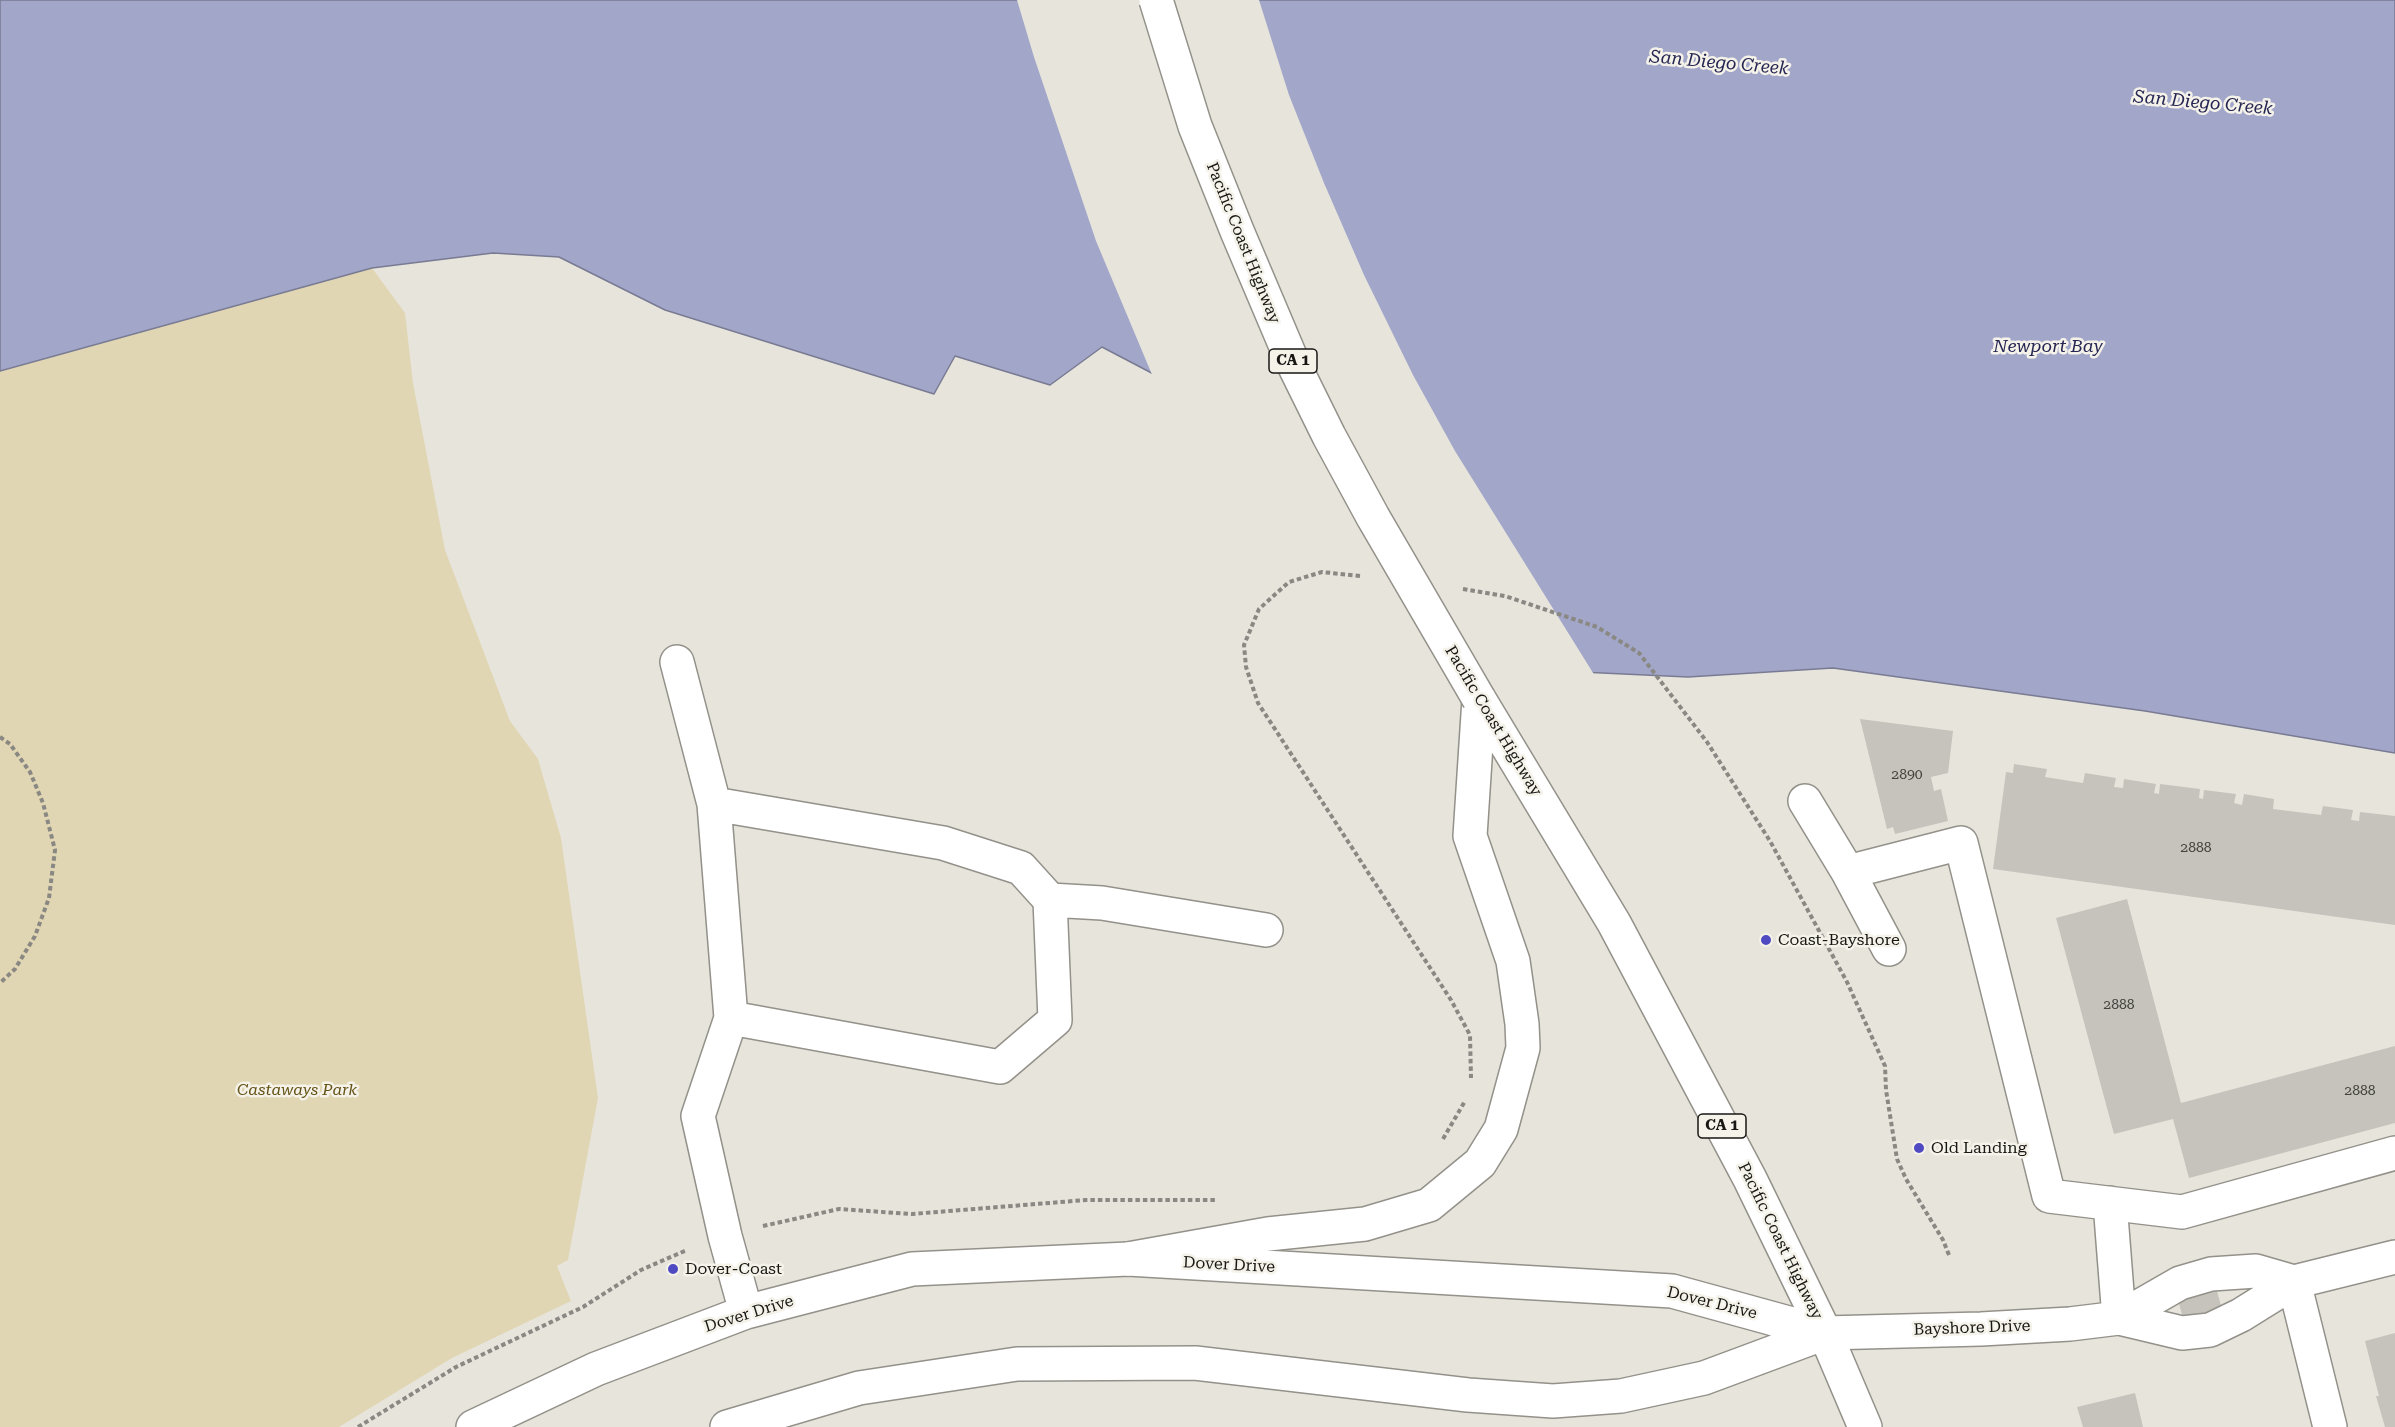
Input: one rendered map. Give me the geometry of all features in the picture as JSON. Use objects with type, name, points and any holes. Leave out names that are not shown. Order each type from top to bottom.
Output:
[{"type":"main road","name":"Pacific Coast Highway","points":[[1156,0],[1196,126],[1237,231],[1293,363],[1329,436],[1373,517],[1479,699],[1614,923],[1750,1179],[1825,1333],[1865,1427]]},
{"type":"main road","points":[[677,662],[714,804],[731,1018],[698,1116],[725,1236],[746,1312]]},
{"type":"main road","points":[[1128,1259],[1268,1234],[1365,1224],[1429,1205],[1480,1163],[1501,1129],[1523,1048],[1513,961],[1470,836],[1479,699]]},
{"type":"main road","points":[[1805,801],[1848,872],[1889,949]]},
{"type":"main road","points":[[714,804],[943,843],[1021,868],[1050,900],[1055,1020],[1000,1067],[731,1018]]},
{"type":"main road","points":[[1848,872],[1961,843],[2049,1196],[2182,1212],[2395,1153]]},
{"type":"main road","points":[[1050,900],[1102,903],[1266,930]]},
{"type":"main road","points":[[2110,1203],[2119,1318]]},
{"type":"main road","name":"Bayshore Drive","points":[[1825,1333],[1981,1329],[2070,1324],[2119,1318],[2182,1333],[2210,1330],[2241,1315],[2294,1282],[2395,1257]]},
{"type":"main road","name":"Dover Drive","points":[[473,1427],[596,1368],[746,1312],[912,1269],[1128,1259],[1672,1291],[1825,1333]]},
{"type":"main road","name":"Bayshore Drive","points":[[2119,1318],[2180,1283],[2211,1274],[2256,1271],[2294,1282]]},
{"type":"main road","points":[[2294,1282],[2330,1427]]},
{"type":"main road","points":[[727,1427],[859,1388],[1017,1364],[1195,1363],[1468,1395],[1553,1401],[1621,1396],[1704,1378],[1825,1333]]},
{"type":"path","points":[[1368,577],[1322,572],[1289,582],[1259,609],[1244,645],[1246,667],[1258,703],[1451,1000],[1470,1035],[1471,1080]]},
{"type":"path","points":[[1460,589],[1505,597],[1597,627],[1639,653],[1707,742],[1770,841],[1847,982],[1885,1066],[1886,1090],[1897,1159],[1906,1179],[1943,1240],[1949,1255]]},
{"type":"path","points":[[0,737],[10,744],[30,772],[43,803],[55,850],[49,898],[35,936],[15,969],[0,983]]},
{"type":"path","points":[[1440,1143],[1466,1099]]},
{"type":"path","points":[[358,1427],[456,1367],[583,1307],[641,1270],[725,1236],[839,1209],[912,1214],[1086,1200],[1227,1199]]},
{"type":"green space","name":"Castaways Park","points":[[372,268],[405,313],[413,383],[445,550],[510,721],[538,759],[561,838],[598,1098],[568,1260],[557,1266],[571,1301],[452,1358],[339,1427],[0,1427],[0,371]]},
{"type":"water","name":"Newport Bay","points":[[0,0],[2395,0],[2395,753],[2145,711],[1833,668],[1688,677],[1559,671],[1495,553],[1102,347],[1050,385],[955,356],[934,394],[665,310],[559,257],[493,253],[372,268],[0,371]]},
{"type":"pier","points":[[1017,0],[1259,0],[1289,95],[1324,183],[1364,275],[1413,375],[1455,451],[1595,676],[1557,673],[1493,555],[1153,377],[1096,241]]},
{"type":"building","points":[[1860,719],[1953,731],[1948,773],[1931,777],[1934,791],[1941,789],[1948,821],[1895,834],[1893,827],[1887,829]]},
{"type":"building","points":[[2014,764],[2047,769],[2045,777],[2083,783],[2085,773],[2116,778],[2114,787],[2123,788],[2124,779],[2156,784],[2154,793],[2159,794],[2160,784],[2200,789],[2199,798],[2203,799],[2204,790],[2236,794],[2234,803],[2242,805],[2244,794],[2274,799],[2273,809],[2321,815],[2323,806],[2353,810],[2351,820],[2359,821],[2360,812],[2395,816],[2395,925],[1993,869],[2006,772],[2013,773]]},
{"type":"building","points":[[2127,899],[2181,1103],[2395,1046],[2395,1123],[2189,1178],[2173,1119],[2114,1134],[2056,918]]},
{"type":"building","points":[[2217,1291],[2223,1313],[2184,1322],[2178,1300]]},
{"type":"building","points":[[2395,1333],[2395,1427],[2385,1427],[2365,1341]]},
{"type":"building","points":[[2135,1393],[2143,1427],[2083,1427],[2077,1407]]},
{"type":"place","name":"Coast-Bayshore","points":[[1766,940]]},
{"type":"place","name":"Old Landing","points":[[1919,1148]]},
{"type":"place","name":"Dover-Coast","points":[[673,1269]]},
{"type":"water label","name":"San Diego Creek","points":[[1719,63]]},
{"type":"water label","name":"San Diego Creek","points":[[2203,103]]}]
